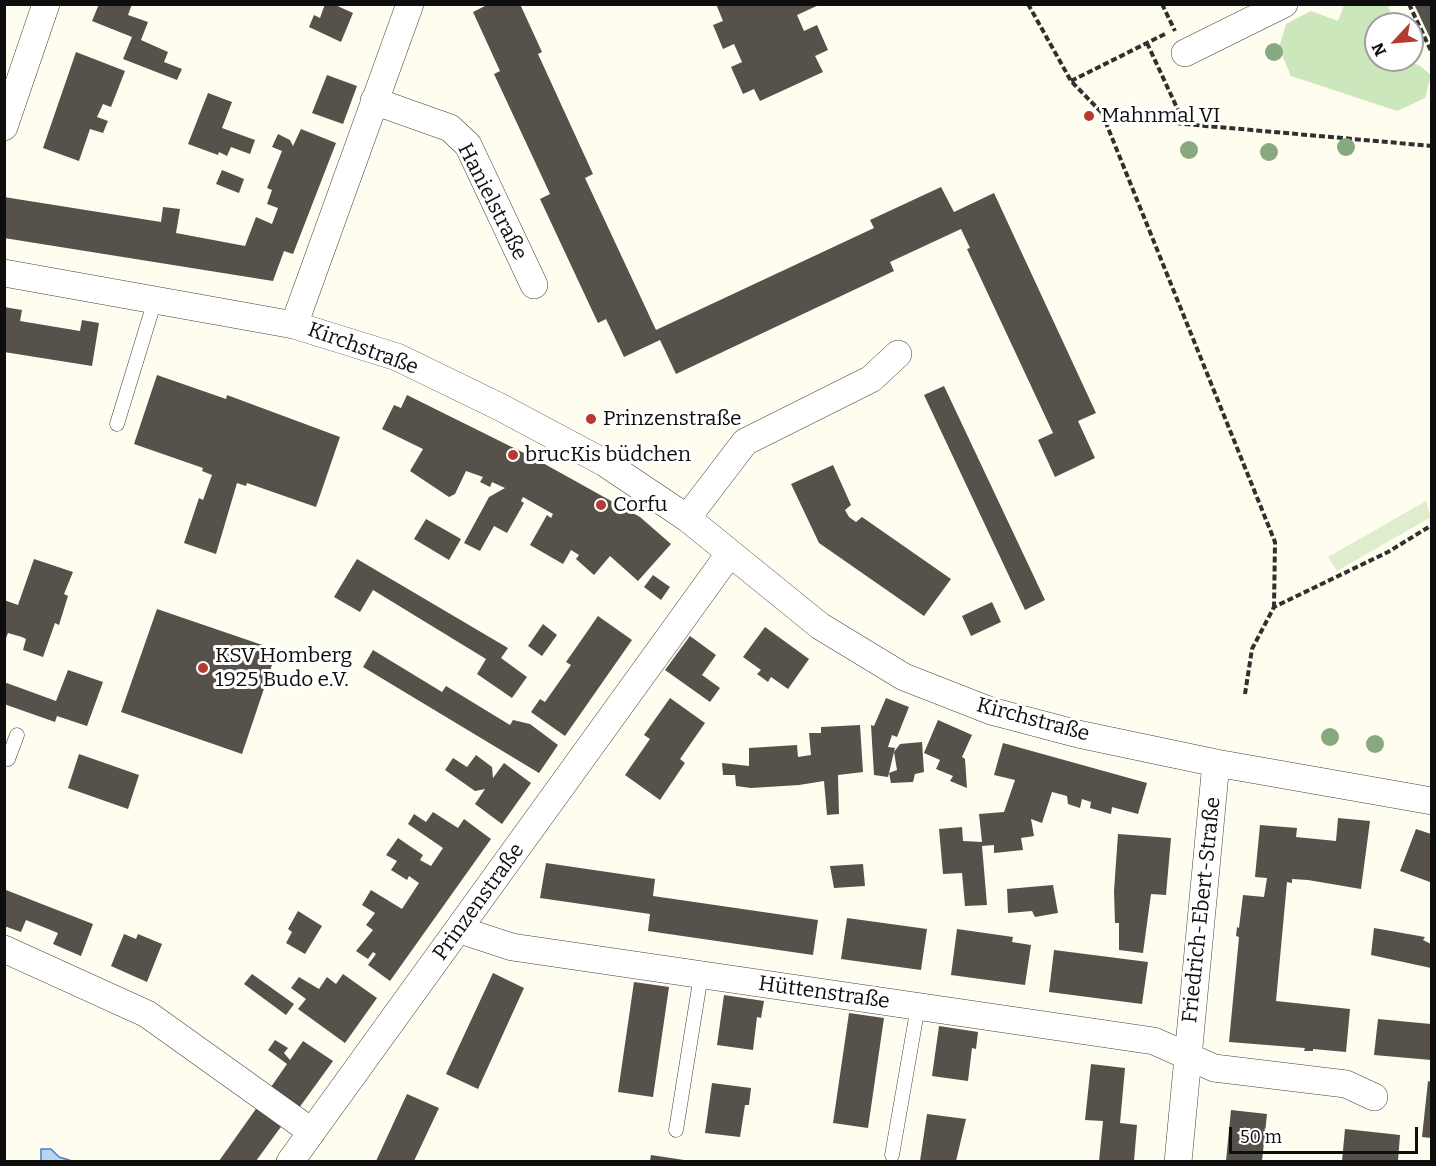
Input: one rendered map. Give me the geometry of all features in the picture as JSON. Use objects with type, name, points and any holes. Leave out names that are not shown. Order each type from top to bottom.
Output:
[{"type":"street","points":[[4,127],[46,4]]},
{"type":"street","points":[[294,325],[410,4]]},
{"type":"street","points":[[1180,41],[1284,4]]},
{"type":"street","name":"Hanielstraße","points":[[374,100],[450,128],[468,145],[534,285]]},
{"type":"street","name":"Kirchstraße","points":[[4,273],[294,325],[397,357],[500,407],[605,464],[687,518],[820,626],[904,677],[990,711],[1078,734],[1216,763],[1431,801]]},
{"type":"street","points":[[687,518],[745,442],[871,379],[898,354]]},
{"type":"street","name":"Prinzenstraße","points":[[290,1161],[460,930],[730,553]]},
{"type":"street","name":"Friedrich-Ebert-Straße","points":[[1178,1161],[1216,763]]},
{"type":"street","name":"Hüttenstraße","points":[[460,930],[512,947],[1154,1041],[1188,1057]]},
{"type":"street","points":[[4,949],[147,1014],[312,1132]]},
{"type":"street","points":[[1188,1057],[1214,1068],[1346,1084],[1374,1097]]},
{"type":"lane","points":[[117,424],[155,300]]},
{"type":"lane","points":[[4,758],[8,759],[17,735]]},
{"type":"lane","points":[[676,1130],[701,975]]},
{"type":"lane","points":[[892,1155],[918,1006]]},
{"type":"path","points":[[1028,4],[1071,81],[1102,113],[1275,542],[1274,607],[1252,649],[1245,694]]},
{"type":"path","points":[[1409,4],[1431,53]]},
{"type":"path","points":[[1071,81],[1147,43],[1180,41]]},
{"type":"path","points":[[1147,43],[1184,124]]},
{"type":"path","points":[[1102,113],[1184,124],[1431,146]]},
{"type":"path","points":[[1274,607],[1388,552],[1431,525]]},
{"type":"green space","points":[[1344,5],[1388,5],[1390,12],[1364,12],[1364,72],[1424,72],[1424,69],[1431,75],[1425,98],[1397,111],[1291,76],[1279,48],[1286,24],[1311,11],[1338,21]]},
{"type":"green space","points":[[1426,501],[1431,517],[1337,571],[1328,557]]},
{"type":"water","points":[[41,1149],[51,1149],[59,1157],[72,1161],[41,1161]]},
{"type":"building","points":[[99,4],[132,4],[128,15],[148,22],[141,40],[168,52],[164,62],[182,69],[177,80],[123,59],[132,37],[92,21]]},
{"type":"building","points":[[325,4],[333,4],[353,13],[341,42],[309,27],[314,15],[320,18]]},
{"type":"building","points":[[489,4],[520,4],[542,52],[538,54],[593,174],[585,178],[656,330],[874,228],[870,220],[941,187],[954,212],[994,193],[1096,413],[1078,421],[1095,458],[1055,477],[1038,440],[1053,433],[967,249],[970,248],[961,229],[890,262],[894,271],[676,374],[660,340],[624,357],[606,319],[598,323],[540,199],[550,194],[494,74],[500,71],[473,12]]},
{"type":"building","points":[[716,4],[821,4],[797,15],[804,31],[817,25],[828,50],[815,56],[823,72],[760,101],[754,89],[743,94],[731,67],[742,62],[734,44],[723,49],[713,25],[723,21]]},
{"type":"building","points":[[1414,4],[1431,4],[1430,38],[1424,25],[1424,12],[1418,12]]},
{"type":"building","points":[[76,52],[125,71],[111,107],[103,104],[97,117],[108,121],[103,133],[90,129],[79,161],[43,148]]},
{"type":"building","points":[[327,75],[357,86],[343,124],[312,113]]},
{"type":"building","points":[[208,93],[232,102],[222,128],[255,140],[250,154],[231,147],[227,156],[219,152],[218,155],[188,144]]},
{"type":"building","points":[[301,129],[336,143],[293,254],[284,251],[273,281],[4,238],[4,197],[161,222],[163,207],[180,209],[176,233],[245,246],[256,217],[272,224],[278,208],[267,204],[272,190],[267,188],[282,151],[272,147],[278,134],[290,140],[293,146]]},
{"type":"building","points":[[222,170],[244,179],[239,193],[216,184]]},
{"type":"building","points":[[4,307],[22,310],[20,321],[80,331],[82,320],[99,323],[92,366],[4,352]]},
{"type":"building","points":[[157,375],[226,399],[227,395],[340,437],[316,507],[247,483],[246,486],[237,483],[216,554],[184,543],[199,498],[203,500],[212,475],[202,471],[203,468],[134,444]]},
{"type":"building","points":[[944,386],[1045,600],[1025,610],[924,395]]},
{"type":"building","points":[[407,395],[532,457],[640,517],[671,544],[638,581],[610,556],[594,575],[576,559],[579,555],[571,550],[563,564],[530,545],[547,515],[551,518],[553,514],[523,497],[521,501],[524,503],[507,533],[494,526],[480,551],[464,543],[489,497],[505,488],[492,482],[490,487],[480,482],[483,477],[466,471],[455,494],[449,497],[410,471],[423,449],[382,429],[394,405],[401,408]]},
{"type":"building","points":[[833,465],[851,505],[845,510],[849,517],[856,522],[862,517],[951,579],[924,616],[819,543],[791,484]]},
{"type":"building","points":[[426,519],[461,539],[449,560],[414,539]]},
{"type":"building","points":[[34,559],[73,572],[64,594],[68,596],[59,625],[55,623],[43,657],[23,650],[26,639],[22,637],[8,633],[4,643],[4,600],[18,605]]},
{"type":"building","points":[[357,559],[508,648],[501,658],[527,677],[512,698],[477,674],[486,659],[373,590],[360,612],[334,597]]},
{"type":"building","points":[[653,575],[670,587],[661,600],[644,587]]},
{"type":"building","points":[[992,602],[1001,622],[971,636],[962,616]]},
{"type":"building","name":"KSV Homberg 1925 Budo e.V.","points":[[157,609],[277,650],[242,754],[121,712]]},
{"type":"building","points":[[598,616],[632,640],[565,736],[531,712],[540,699],[545,702],[571,665],[566,662]]},
{"type":"building","points":[[543,624],[557,635],[542,656],[528,646]]},
{"type":"building","points":[[765,627],[809,659],[788,689],[771,677],[768,682],[757,674],[761,670],[743,657]]},
{"type":"building","points":[[690,636],[716,655],[702,675],[720,688],[710,702],[665,670]]},
{"type":"building","points":[[373,650],[442,692],[446,686],[510,725],[513,720],[530,724],[558,745],[539,773],[363,667]]},
{"type":"building","points":[[68,670],[103,682],[87,726],[57,716],[55,722],[4,704],[4,682],[56,701]]},
{"type":"building","points":[[670,698],[705,723],[680,759],[685,763],[660,800],[625,775],[650,739],[644,735]]},
{"type":"building","points":[[886,698],[909,707],[897,737],[892,735],[888,747],[895,748],[888,777],[874,775],[871,725],[874,726]]},
{"type":"building","points":[[938,720],[972,735],[962,757],[965,759],[967,788],[950,781],[953,776],[936,769],[940,760],[924,753]]},
{"type":"building","points":[[860,725],[863,772],[838,775],[839,814],[827,815],[824,781],[751,788],[736,786],[735,775],[723,775],[722,763],[749,766],[749,748],[797,745],[798,757],[811,755],[809,733],[821,733],[821,727]]},
{"type":"building","points":[[922,742],[924,772],[915,774],[913,782],[891,783],[889,773],[897,770],[894,752],[900,744]]},
{"type":"building","points":[[1003,743],[1147,783],[1138,814],[1112,807],[1111,814],[1090,808],[1091,802],[1082,799],[1080,808],[1068,804],[1067,796],[1052,792],[1042,823],[1031,819],[1034,836],[1021,838],[1023,850],[994,853],[994,845],[982,846],[987,905],[965,906],[962,873],[943,874],[939,829],[962,827],[963,841],[982,842],[979,814],[1004,812],[1015,780],[994,775]]},
{"type":"building","points":[[79,754],[139,775],[128,809],[68,788]]},
{"type":"building","points":[[476,755],[492,767],[493,778],[504,763],[531,783],[502,824],[475,804],[485,789],[475,791],[445,770],[453,758],[467,767]]},
{"type":"building","points":[[433,812],[458,828],[464,819],[491,839],[390,981],[368,965],[376,954],[373,952],[368,959],[356,951],[373,930],[366,925],[375,913],[362,905],[371,890],[402,909],[419,883],[409,876],[407,880],[391,870],[397,861],[386,855],[398,838],[423,855],[420,860],[431,866],[443,848],[408,824],[414,814],[426,822]]},
{"type":"building","points":[[1338,818],[1370,821],[1361,889],[1308,880],[1292,879],[1292,883],[1287,882],[1276,1001],[1350,1009],[1346,1052],[1313,1049],[1313,1051],[1304,1051],[1305,1048],[1229,1042],[1239,937],[1236,936],[1243,895],[1264,897],[1267,878],[1255,877],[1260,825],[1297,828],[1296,837],[1336,841]]},
{"type":"building","points":[[1416,829],[1431,834],[1430,882],[1400,871]]},
{"type":"building","points":[[1118,834],[1171,838],[1166,895],[1151,894],[1143,953],[1119,950],[1119,923],[1115,923],[1114,891]]},
{"type":"building","points":[[546,863],[655,879],[653,896],[818,920],[813,955],[648,931],[650,914],[540,898]]},
{"type":"building","points":[[863,864],[865,886],[834,888],[830,866]]},
{"type":"building","points":[[1053,885],[1058,913],[1035,917],[1032,911],[1008,913],[1007,889]]},
{"type":"building","points":[[6,890],[93,924],[81,956],[53,944],[58,933],[26,920],[21,932],[4,926]]},
{"type":"building","points":[[298,911],[322,926],[305,954],[286,943],[292,932],[288,929]]},
{"type":"building","points":[[847,918],[927,929],[921,970],[841,959]]},
{"type":"building","points":[[1374,928],[1425,937],[1423,940],[1431,944],[1431,968],[1371,955]]},
{"type":"building","points":[[957,929],[1013,937],[1012,942],[1031,945],[1025,985],[951,975]]},
{"type":"building","points":[[124,934],[136,939],[138,934],[162,944],[147,982],[111,966]]},
{"type":"building","points":[[1054,950],[1148,962],[1142,1004],[1049,992]]},
{"type":"building","points":[[493,973],[524,988],[478,1089],[446,1074]]},
{"type":"building","points":[[252,974],[294,1004],[286,1015],[244,984]]},
{"type":"building","points":[[343,974],[377,998],[345,1043],[298,1009],[306,999],[291,988],[299,977],[319,989],[327,977],[336,984]]},
{"type":"building","points":[[634,982],[669,987],[653,1097],[618,1092]]},
{"type":"building","points":[[724,995],[764,1001],[761,1018],[757,1017],[753,1050],[717,1045]]},
{"type":"building","points":[[849,1013],[884,1018],[868,1128],[833,1123]]},
{"type":"building","points":[[1378,1019],[1431,1024],[1431,1060],[1374,1055]]},
{"type":"building","points":[[939,1026],[978,1032],[976,1049],[972,1048],[968,1081],[932,1076]]},
{"type":"building","points":[[275,1040],[288,1048],[284,1053],[290,1060],[303,1041],[333,1061],[299,1108],[271,1087],[287,1064],[268,1050]]},
{"type":"building","points":[[1091,1064],[1125,1068],[1120,1123],[1137,1125],[1134,1161],[1099,1161],[1103,1121],[1085,1120]]},
{"type":"building","points":[[1428,1081],[1431,1082],[1431,1138],[1422,1137]]},
{"type":"building","points":[[712,1083],[751,1088],[749,1105],[745,1105],[740,1137],[705,1133]]},
{"type":"building","points":[[407,1094],[439,1108],[414,1161],[376,1161]]},
{"type":"building","points":[[258,1106],[283,1124],[256,1161],[219,1161]]},
{"type":"building","points":[[1231,1110],[1267,1114],[1262,1161],[1226,1161]]},
{"type":"building","points":[[927,1114],[966,1119],[956,1161],[920,1161]]},
{"type":"building","points":[[1345,1129],[1400,1135],[1398,1161],[1342,1161]]},
{"type":"building","points":[[651,1155],[684,1160],[684,1161],[650,1161]]},
{"type":"place","name":"Mahnmal VI","points":[[1089,116]]},
{"type":"place","name":"Prinzenstraße","points":[[591,419]]},
{"type":"place","name":"brucKis büdchen","points":[[513,455]]},
{"type":"place","name":"Corfu","points":[[601,505]]},
{"type":"place","name":"KSV Homberg 1925 Budo e.V.","points":[[203,668]]}]
